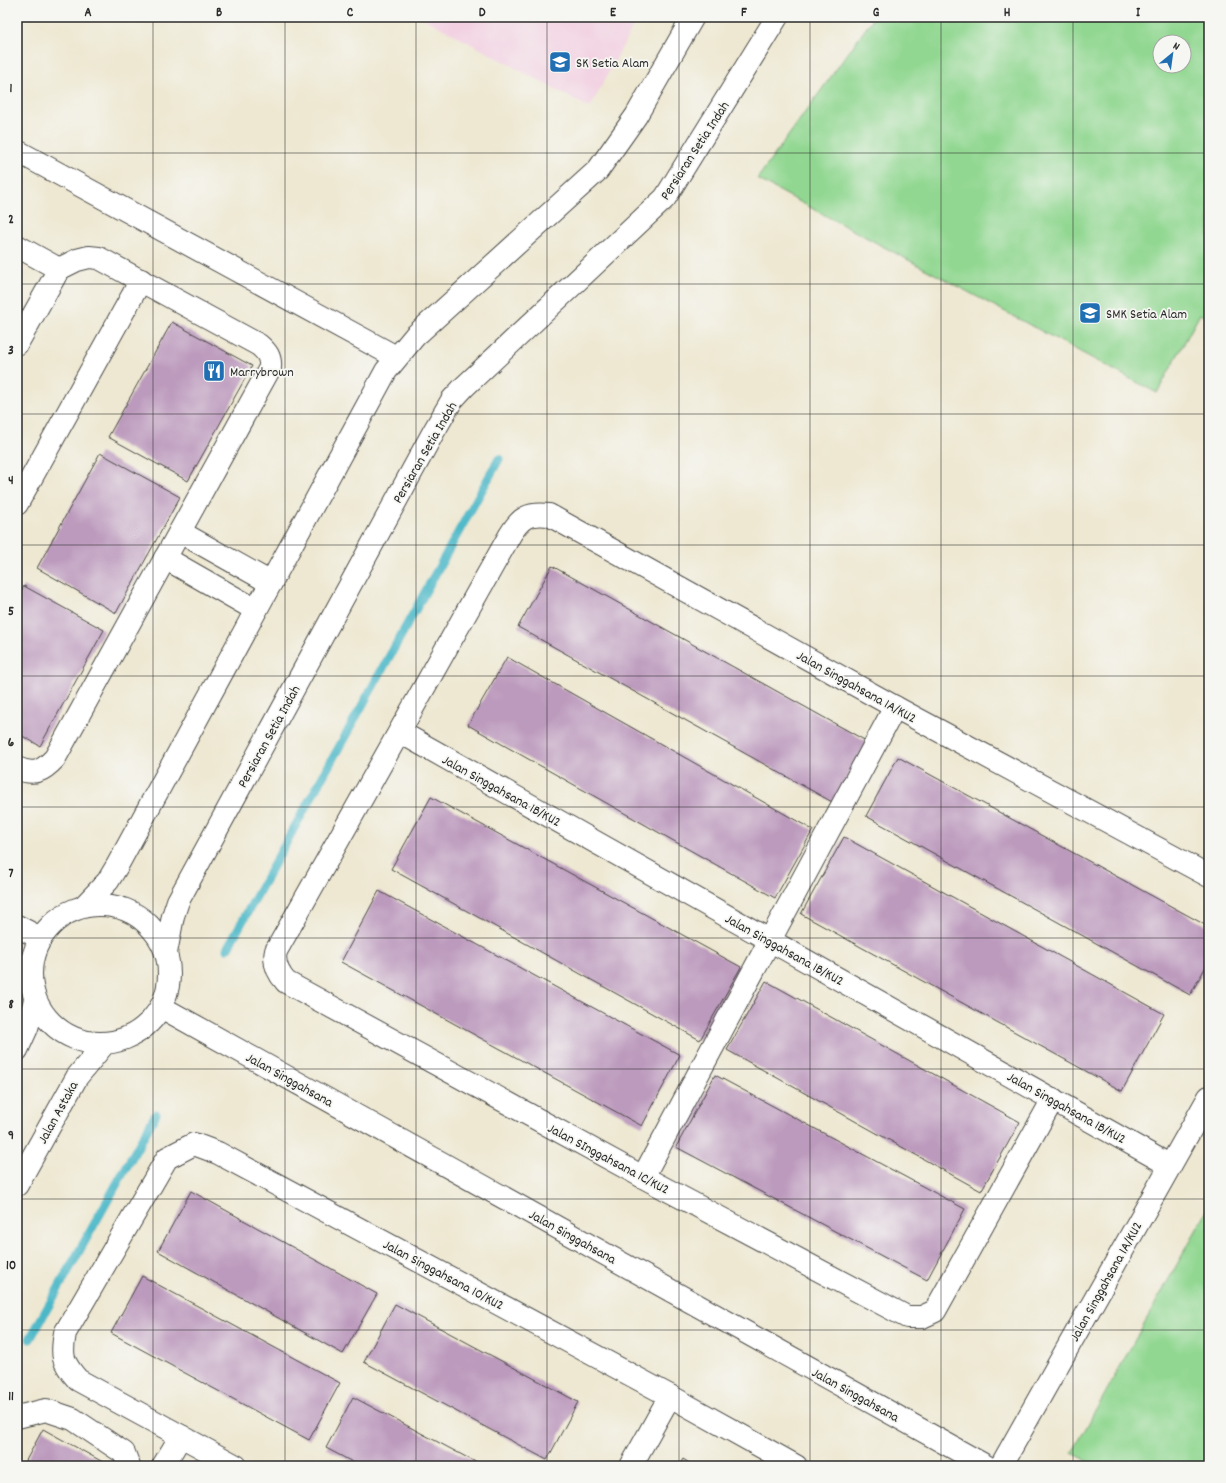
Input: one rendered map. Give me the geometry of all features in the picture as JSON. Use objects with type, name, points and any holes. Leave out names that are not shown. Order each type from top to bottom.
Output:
[{"type":"street","points":[[84,906],[108,881],[117,866],[386,371],[396,357],[415,336],[598,170],[636,116],[693,17]]},
{"type":"street","name":"Persiaran Setia Indah","points":[[166,953],[173,916],[178,901],[452,400],[665,198],[777,17]]},
{"type":"street","points":[[17,151],[396,357]]},
{"type":"street","points":[[17,246],[59,269]]},
{"type":"street","points":[[17,344],[59,269],[77,260],[89,257],[99,258],[259,345],[269,354],[271,361],[270,368],[56,758],[40,771],[29,772],[17,768]]},
{"type":"street","points":[[17,504],[141,280]]},
{"type":"street","name":"Jalan Singgahsana 1A/KU2","points":[[286,982],[279,975],[276,967],[274,958],[276,951],[510,535],[517,524],[526,516],[537,514],[549,515],[895,707],[1209,876]]},
{"type":"street","points":[[180,532],[271,582]]},
{"type":"street","points":[[165,558],[256,610]]},
{"type":"street","points":[[643,1177],[895,707]]},
{"type":"street","name":"Jalan Singgahsana 1B/KU2","points":[[400,732],[1169,1165]]},
{"type":"street","points":[[102,905],[123,909],[141,919],[156,934],[166,953],[170,974],[167,995],[157,1015],[143,1030],[125,1040],[104,1044],[83,1042],[63,1034],[46,1018],[35,1000],[30,979],[32,958],[40,938],[52,924],[66,913],[84,906],[102,905]]},
{"type":"street","points":[[17,926],[40,938]]},
{"type":"street","name":"Jalan SInggahsana 1C/KU2","points":[[286,982],[643,1177],[907,1317],[922,1317],[935,1310],[1053,1099]]},
{"type":"street","points":[[17,1050],[27,1028],[35,1000]]},
{"type":"street","name":"Jalan Singgahsana","points":[[161,1007],[986,1466]]},
{"type":"street","name":"Jalan Astaka","points":[[17,1185],[77,1077],[104,1044]]},
{"type":"street","name":"Jalan Singgahsana 1A/KU2","points":[[1001,1466],[1169,1165],[1209,1097]]},
{"type":"street","name":"Jalan Singgahsana 10/KU2","points":[[236,1466],[78,1380],[67,1368],[62,1352],[65,1333],[167,1158],[194,1144],[218,1153],[670,1396],[796,1466]]},
{"type":"street","points":[[631,1466],[670,1396]]},
{"type":"street","points":[[17,1417],[46,1410],[73,1419],[124,1453],[129,1466]]},
{"type":"street","points":[[163,1466],[181,1436]]},
{"type":"shaded area","name":"SK Setia Alam","points":[[421,17],[638,17],[590,108]]},
{"type":"green space","name":"SMK Setia Alam","points":[[874,17],[1209,17],[1209,319],[1200,314],[1157,393],[757,179]]},
{"type":"green space","points":[[1209,1207],[1209,1466],[1099,1466],[1072,1453]]},
{"type":"building","points":[[172,322],[252,366],[188,481],[108,437]]},
{"type":"building","points":[[100,453],[180,497],[116,613],[37,568]]},
{"type":"building","points":[[552,566],[868,742],[834,803],[518,627]]},
{"type":"building","points":[[24,586],[104,630],[40,746],[17,733],[17,599]]},
{"type":"building","points":[[507,657],[813,830],[775,898],[468,725]]},
{"type":"building","points":[[898,757],[1209,927],[1209,961],[1190,995],[866,816]]},
{"type":"building","points":[[431,797],[741,967],[700,1040],[391,869]]},
{"type":"building","points":[[844,837],[1164,1014],[1122,1091],[801,914]]},
{"type":"building","points":[[379,891],[680,1055],[642,1126],[341,962]]},
{"type":"building","points":[[766,981],[1020,1122],[981,1191],[727,1050]]},
{"type":"building","points":[[715,1075],[965,1209],[927,1280],[676,1147]]},
{"type":"building","points":[[191,1191],[377,1294],[343,1354],[158,1251]]},
{"type":"building","points":[[142,1276],[340,1383],[309,1440],[111,1333]]},
{"type":"building","points":[[395,1304],[578,1402],[547,1460],[364,1362]]},
{"type":"building","points":[[353,1397],[483,1466],[360,1466],[326,1448]]},
{"type":"building","points":[[43,1429],[110,1466],[23,1466]]},
{"type":"building","points":[[683,1459],[694,1466],[679,1466]]},
{"type":"waterway","points":[[227,949],[499,459]]},
{"type":"waterway","points":[[30,1339],[156,1114]]},
{"type":"place","name":"SK Setia Alam","points":[[560,62]]},
{"type":"place","name":"SMK Setia Alam","points":[[1090,313]]},
{"type":"place","name":"Marrybrown","points":[[214,371]]}]
